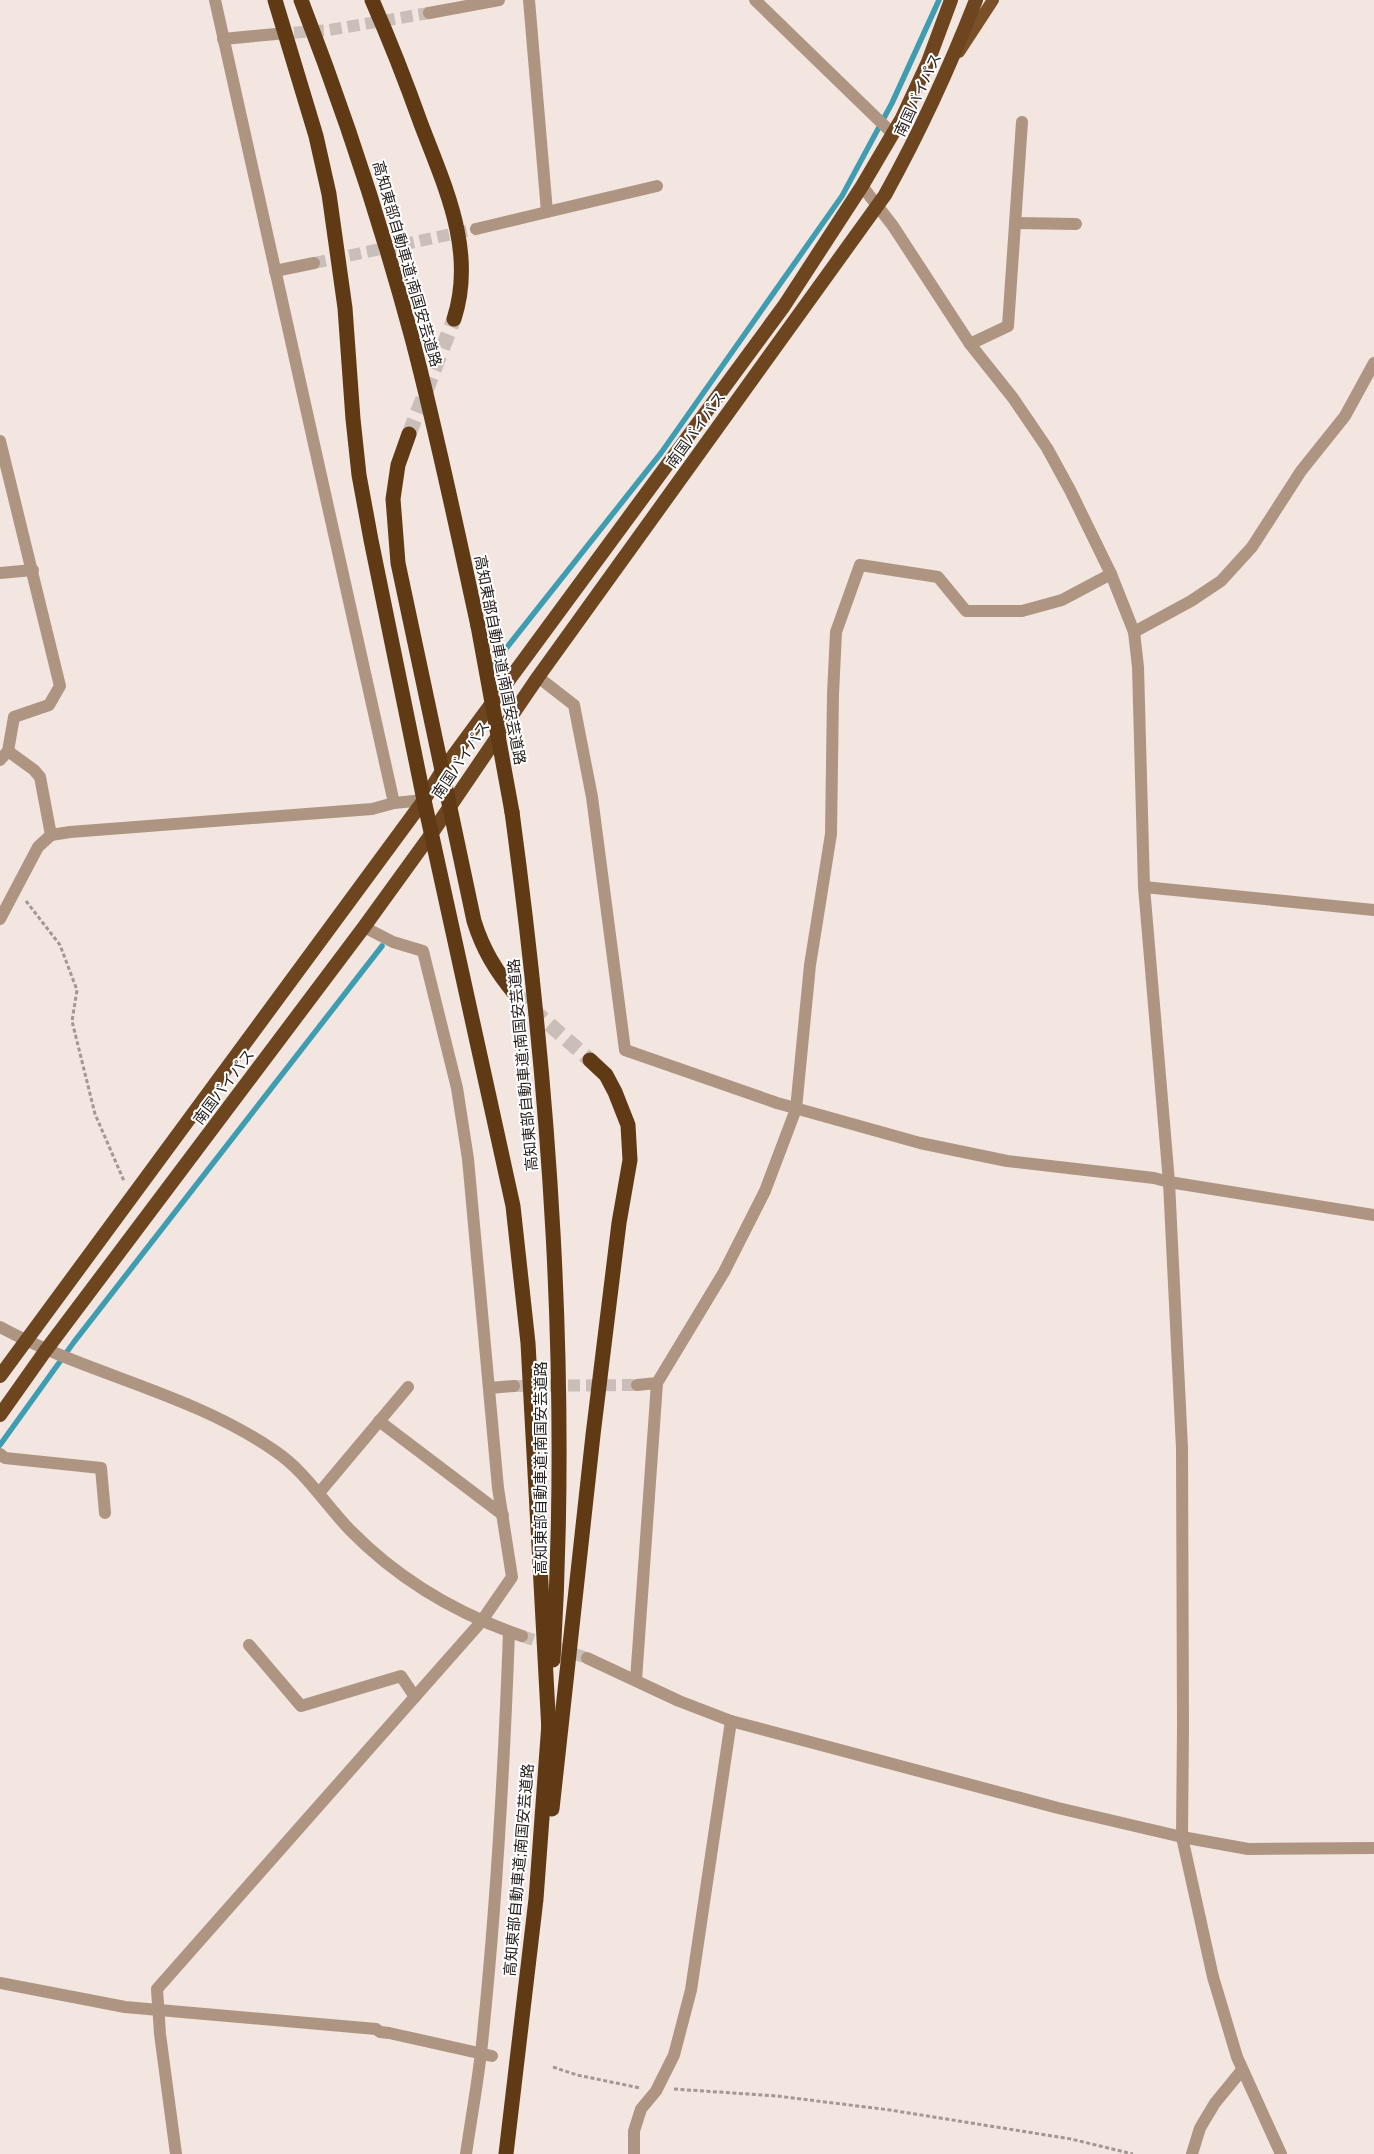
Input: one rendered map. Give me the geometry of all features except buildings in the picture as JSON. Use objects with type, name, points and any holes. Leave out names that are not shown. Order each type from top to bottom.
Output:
[{"type":"highway","points":[[275,0],[316,136],[328,194],[345,308],[353,419],[360,475],[424,800],[513,1206],[528,1343],[549,1731]]},
{"type":"highway","name":"高知東部自動車道;南国安芸道路","points":[[301,0],[334,83],[361,166],[412,338],[446,476],[478,626],[512,812],[529,937],[542,1069],[552,1197],[559,1338],[560,1460],[557,1594],[536,1899],[506,2154]]},
{"type":"highway","points":[[372,0],[432,153],[458,226],[462,252],[462,277],[460,300],[454,319]]},
{"type":"highway","name":"南国バイパス","points":[[0,1376],[424,800],[442,771],[784,306],[862,186],[889,129],[902,118],[928,62],[951,0]]},
{"type":"highway","name":"南国バイパス","points":[[0,1414],[58,1354],[432,833],[538,677],[885,195],[920,131],[951,64],[976,0]]},
{"type":"highway","points":[[409,434],[398,465],[393,499],[394,532],[398,563],[474,921],[481,943],[491,963],[515,994]]},
{"type":"highway","points":[[536,1899],[555,1787],[592,1436],[619,1223],[630,1160],[628,1125],[615,1092],[606,1075],[590,1060]]},
{"type":"main road","points":[[951,64],[993,0]]},
{"type":"street","points":[[215,0],[394,803]]},
{"type":"street","points":[[429,13],[499,0]]},
{"type":"street","points":[[529,0],[547,212]]},
{"type":"street","points":[[755,0],[872,115],[889,129]]},
{"type":"street","points":[[223,39],[276,34]]},
{"type":"street","points":[[970,344],[1008,326],[1022,122]]},
{"type":"street","points":[[476,230],[657,186]]},
{"type":"street","points":[[862,186],[893,226],[970,344],[1014,398],[1047,448],[1111,574],[1134,632],[1138,667],[1144,887],[1169,1182],[1182,1448],[1184,1727],[1182,1837],[1213,1977],[1242,2070],[1280,2154]]},
{"type":"street","points":[[1015,223],[1076,224]]},
{"type":"street","points":[[275,271],[314,263]]},
{"type":"street","points":[[1134,632],[1221,581],[1252,547],[1301,471],[1345,416],[1374,363]]},
{"type":"street","points":[[0,441],[60,686],[49,705],[14,718],[4,756],[34,770],[40,777],[51,835]]},
{"type":"street","points":[[636,1680],[657,1383],[724,1272],[757,1207],[769,1182],[796,1109],[810,964],[831,834],[836,632],[860,565],[938,577],[966,611],[1022,611],[1062,600],[1111,574]]},
{"type":"street","points":[[0,573],[33,570]]},
{"type":"street","points":[[538,677],[574,705],[592,797],[625,1050],[796,1109],[920,1143],[1007,1162],[1154,1178],[1374,1215]]},
{"type":"street","points":[[0,919],[38,848],[51,835],[372,809],[394,803],[424,800]]},
{"type":"street","points":[[1144,887],[1374,910]]},
{"type":"street","points":[[176,2154],[157,1989],[481,1622],[512,1577],[498,1488],[468,1158],[457,1088],[423,951],[392,942],[364,927]]},
{"type":"street","points":[[0,1327],[58,1354],[170,1396],[244,1432],[275,1451],[301,1472],[349,1529],[377,1556],[436,1598],[481,1622],[516,1634],[505,1759],[486,2054],[466,2154]]},
{"type":"street","points":[[637,1385],[657,1383]]},
{"type":"street","points":[[490,1388],[514,1386]]},
{"type":"street","points":[[319,1493],[408,1387]]},
{"type":"street","points":[[379,1421],[503,1515]]},
{"type":"street","points":[[0,1454],[6,1458],[101,1468],[105,1513]]},
{"type":"street","points":[[249,1645],[301,1706],[401,1676],[415,1697]]},
{"type":"street","points":[[587,1658],[679,1701],[731,1721],[1058,1808],[1182,1837],[1248,1849],[1373,1845]]},
{"type":"street","points":[[634,2154],[634,2131],[641,2109],[656,2091],[674,2055],[691,1990],[731,1721]]},
{"type":"street","points":[[0,1983],[125,2007],[376,2029],[380,2032],[486,2054]]},
{"type":"street","points":[[1192,2154],[1200,2128],[1242,2070]]},
{"type":"path","points":[[16,889],[60,944],[77,990],[72,1021],[95,1114],[131,1198]]},
{"type":"path","points":[[553,2067],[577,2075],[656,2091],[674,2089],[777,2096],[890,2110],[1071,2139],[1133,2154]]},
{"type":"waterway","points":[[489,670],[661,453],[842,196],[892,103],[939,0]]},
{"type":"waterway","points":[[0,1445],[74,1342],[382,946]]},
{"type":"tunnel","points":[[276,34],[329,30],[429,13]]},
{"type":"tunnel","points":[[314,263],[476,229]]},
{"type":"tunnel","points":[[409,434],[454,319]]},
{"type":"tunnel","points":[[515,994],[590,1060]]},
{"type":"tunnel","points":[[514,1386],[637,1385]]},
{"type":"tunnel","points":[[522,1636],[587,1658]]}]
